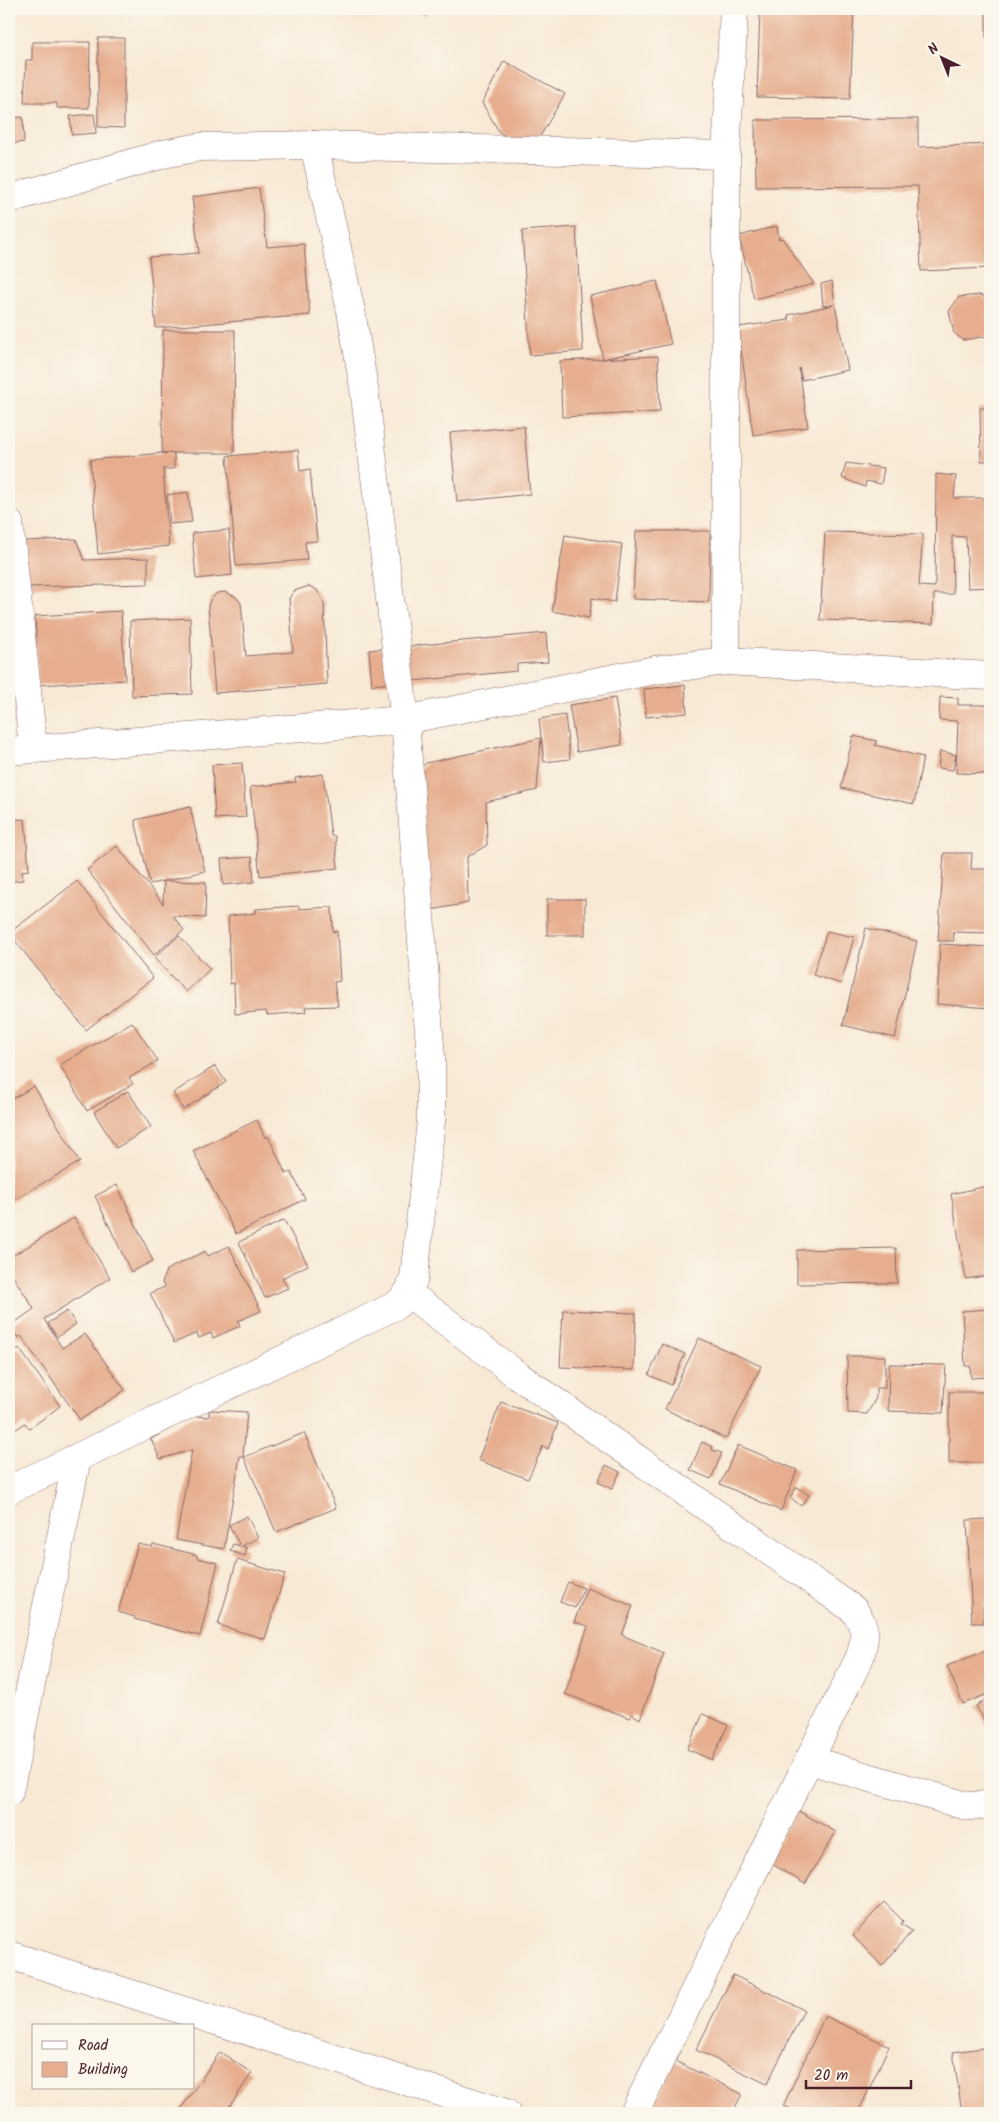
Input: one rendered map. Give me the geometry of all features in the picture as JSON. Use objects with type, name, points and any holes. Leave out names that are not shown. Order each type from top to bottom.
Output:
[{"type":"street","points":[[726,661],[726,155],[734,9]]},
{"type":"street","points":[[9,199],[163,154],[200,147],[314,145],[726,155]]},
{"type":"street","points":[[9,1490],[397,1305],[408,1293],[414,1278],[431,1121],[431,1058],[405,720],[364,388],[351,311],[314,145]]},
{"type":"street","points":[[9,523],[21,749],[405,720],[655,670],[726,661],[990,676]]},
{"type":"street","points":[[408,1293],[520,1377],[854,1610],[864,1624],[865,1639],[860,1657],[634,2113]]},
{"type":"street","points":[[9,1792],[77,1458]]},
{"type":"street","points":[[809,1760],[966,1806],[990,1805]]},
{"type":"street","points":[[9,1955],[506,2113]]},
{"type":"building","points":[[417,9],[429,9],[425,16]]},
{"type":"building","points":[[760,9],[854,9],[850,99],[757,97]]},
{"type":"building","points":[[986,9],[990,9],[990,37],[986,37]]},
{"type":"building","points":[[98,38],[124,38],[124,128],[98,127]]},
{"type":"building","points":[[32,42],[90,42],[89,108],[57,108],[57,103],[24,103],[26,60],[32,60]]},
{"type":"building","points":[[504,61],[565,94],[532,150],[500,133],[482,103]]},
{"type":"building","points":[[94,114],[96,133],[72,135],[70,116]]},
{"type":"building","points":[[23,117],[24,142],[9,144],[9,118]]},
{"type":"building","points":[[918,119],[918,147],[990,144],[990,268],[921,271],[918,186],[756,187],[755,120]]},
{"type":"building","points":[[259,188],[267,247],[304,244],[310,315],[156,328],[149,257],[199,253],[192,197]]},
{"type":"building","points":[[777,226],[779,239],[782,238],[814,284],[754,299],[739,236]]},
{"type":"building","points":[[576,227],[583,351],[530,355],[522,231]]},
{"type":"building","points":[[657,281],[671,344],[603,359],[590,296]]},
{"type":"building","points":[[832,281],[848,370],[802,380],[799,368],[808,427],[753,435],[738,327],[789,320],[788,315],[833,305],[823,306],[821,284]]},
{"type":"building","points":[[981,295],[990,302],[990,332],[988,336],[963,340],[954,333],[949,311],[959,297]]},
{"type":"building","points":[[163,330],[235,330],[234,453],[162,453]]},
{"type":"building","points":[[658,356],[660,412],[562,417],[560,361]]},
{"type":"building","points":[[980,408],[990,408],[990,461],[981,461]]},
{"type":"building","points":[[524,426],[530,494],[457,502],[450,433]]},
{"type":"building","points":[[298,450],[300,471],[310,469],[317,541],[305,542],[307,560],[236,566],[227,456]]},
{"type":"building","points":[[162,453],[174,454],[174,469],[163,469],[169,546],[98,554],[90,460]]},
{"type":"building","points":[[846,463],[884,468],[881,484],[866,481],[865,487],[842,478]]},
{"type":"building","points":[[936,474],[956,476],[954,498],[990,498],[990,587],[968,588],[966,537],[952,536],[953,594],[934,594],[933,624],[820,620],[825,532],[923,534],[919,586],[935,587]]},
{"type":"building","points":[[188,492],[192,522],[170,524],[167,495]]},
{"type":"building","points":[[229,530],[232,575],[196,579],[192,533]]},
{"type":"building","points":[[636,531],[710,531],[709,602],[633,599]]},
{"type":"building","points":[[565,535],[622,544],[615,602],[592,598],[589,618],[552,611]]},
{"type":"building","points":[[76,539],[84,560],[148,558],[148,584],[24,587],[23,541]]},
{"type":"building","points":[[309,586],[317,590],[324,603],[327,684],[215,693],[208,606],[210,600],[217,593],[225,592],[236,597],[241,603],[246,656],[293,652],[289,598],[294,591]]},
{"type":"building","points":[[121,611],[125,680],[38,685],[35,616]]},
{"type":"building","points":[[190,618],[192,694],[132,696],[130,621]]},
{"type":"building","points":[[546,633],[548,662],[517,664],[517,671],[372,685],[369,650]]},
{"type":"building","points":[[685,685],[687,713],[646,717],[644,689]]},
{"type":"building","points":[[940,697],[958,698],[958,705],[990,705],[990,774],[956,773],[958,721],[939,720]]},
{"type":"building","points":[[615,698],[622,745],[577,752],[569,705]]},
{"type":"building","points":[[565,715],[570,759],[544,762],[539,719]]},
{"type":"building","points":[[853,736],[877,741],[875,745],[923,757],[914,804],[841,788]]},
{"type":"building","points":[[541,738],[537,790],[486,802],[487,845],[467,857],[468,903],[416,913],[406,784],[426,763]]},
{"type":"building","points":[[940,751],[956,755],[953,770],[938,768]]},
{"type":"building","points":[[242,763],[246,817],[215,819],[212,765]]},
{"type":"building","points":[[323,774],[331,836],[335,836],[338,868],[260,876],[250,787],[296,782],[295,778]]},
{"type":"building","points":[[190,807],[205,871],[150,884],[135,820]]},
{"type":"building","points":[[25,819],[29,870],[22,871],[23,880],[9,882],[9,820]]},
{"type":"building","points":[[117,846],[163,904],[164,881],[206,882],[205,918],[173,916],[184,930],[154,955],[87,870]]},
{"type":"building","points":[[944,853],[972,853],[971,869],[990,869],[990,933],[953,932],[954,941],[938,941]]},
{"type":"building","points":[[252,857],[254,882],[223,885],[221,859]]},
{"type":"building","points":[[77,881],[153,978],[86,1030],[9,933]]},
{"type":"building","points":[[547,899],[585,899],[585,935],[547,935]]},
{"type":"building","points":[[299,906],[299,909],[332,907],[333,932],[337,931],[340,981],[334,982],[338,1006],[305,1007],[306,1012],[267,1015],[266,1011],[235,1014],[234,983],[230,984],[228,916],[256,913],[256,909]]},
{"type":"building","points":[[866,928],[917,941],[895,1038],[843,1025]]},
{"type":"building","points":[[827,931],[854,937],[841,984],[813,975]]},
{"type":"building","points":[[179,936],[210,969],[186,992],[154,958]]},
{"type":"building","points":[[940,944],[990,947],[990,1008],[937,1004]]},
{"type":"building","points":[[132,1022],[158,1061],[129,1078],[133,1084],[87,1111],[60,1065]]},
{"type":"building","points":[[215,1066],[226,1082],[183,1110],[173,1093]]},
{"type":"building","points":[[34,1086],[80,1162],[10,1202],[9,1101]]},
{"type":"building","points":[[128,1091],[151,1127],[116,1148],[94,1112]]},
{"type":"building","points":[[257,1120],[265,1138],[268,1136],[286,1174],[291,1172],[305,1199],[236,1234],[193,1151]]},
{"type":"building","points":[[117,1185],[153,1261],[131,1272],[95,1196]]},
{"type":"building","points":[[987,1186],[990,1206],[990,1275],[966,1279],[951,1194]]},
{"type":"building","points":[[74,1218],[110,1278],[44,1319],[62,1348],[85,1334],[125,1390],[80,1420],[21,1336],[18,1338],[10,1326],[34,1309],[9,1270],[9,1258]]},
{"type":"building","points":[[284,1220],[308,1265],[282,1278],[288,1288],[265,1298],[239,1242]]},
{"type":"building","points":[[229,1246],[261,1311],[238,1321],[240,1326],[213,1338],[211,1333],[199,1338],[197,1333],[174,1343],[150,1293],[165,1287],[162,1283],[166,1270],[205,1251],[208,1256]]},
{"type":"building","points":[[896,1248],[897,1283],[797,1284],[797,1250]]},
{"type":"building","points":[[990,1309],[990,1377],[971,1378],[970,1366],[965,1366],[962,1311]]},
{"type":"building","points":[[563,1310],[636,1313],[634,1370],[560,1367]]},
{"type":"building","points":[[67,1311],[76,1324],[57,1337],[48,1323]]},
{"type":"building","points":[[699,1338],[761,1366],[726,1439],[665,1409]]},
{"type":"building","points":[[662,1344],[685,1354],[671,1385],[649,1375]]},
{"type":"building","points":[[19,1348],[60,1406],[29,1429],[25,1423],[9,1434],[9,1355]]},
{"type":"building","points":[[847,1356],[885,1356],[885,1388],[876,1388],[876,1398],[867,1414],[848,1413]]},
{"type":"building","points":[[889,1364],[946,1365],[943,1413],[888,1411]]},
{"type":"building","points":[[949,1392],[990,1392],[990,1463],[949,1463]]},
{"type":"building","points":[[501,1402],[558,1423],[548,1449],[543,1446],[528,1479],[478,1460]]},
{"type":"building","points":[[209,1410],[247,1412],[243,1457],[240,1456],[224,1549],[176,1540],[192,1450],[160,1459],[151,1439],[193,1416],[209,1417]]},
{"type":"building","points":[[304,1433],[336,1508],[276,1532],[244,1457]]},
{"type":"building","points":[[702,1442],[713,1447],[712,1450],[722,1453],[711,1479],[690,1470]]},
{"type":"building","points":[[738,1445],[797,1470],[781,1511],[720,1484]]},
{"type":"building","points":[[606,1465],[620,1472],[612,1489],[598,1482]]},
{"type":"building","points":[[797,1487],[809,1495],[801,1506],[790,1497]]},
{"type":"building","points":[[247,1516],[258,1538],[242,1546],[247,1548],[245,1556],[230,1551],[233,1544],[240,1546],[229,1525]]},
{"type":"building","points":[[990,1519],[990,1604],[983,1606],[984,1623],[972,1623],[967,1520]]},
{"type":"building","points":[[138,1544],[152,1547],[153,1544],[197,1555],[197,1558],[218,1563],[200,1636],[134,1619],[135,1617],[118,1612]]},
{"type":"building","points":[[237,1560],[285,1574],[265,1639],[218,1625]]},
{"type":"building","points":[[568,1582],[584,1588],[575,1608],[560,1602]]},
{"type":"building","points":[[587,1588],[633,1606],[622,1635],[664,1653],[640,1719],[632,1714],[630,1718],[565,1694],[588,1626],[574,1622]]},
{"type":"building","points":[[990,1649],[990,1693],[963,1704],[947,1666]]},
{"type":"building","points":[[990,1697],[990,1730],[976,1706]]},
{"type":"building","points":[[703,1714],[728,1725],[712,1760],[687,1749]]},
{"type":"building","points":[[797,1810],[836,1832],[805,1884],[767,1861]]},
{"type":"building","points":[[884,1902],[903,1921],[901,1924],[912,1931],[882,1966],[853,1936]]},
{"type":"building","points":[[733,1975],[804,2010],[767,2084],[696,2050]]},
{"type":"building","points":[[825,2016],[889,2046],[858,2113],[799,2113],[783,2106]]},
{"type":"building","points":[[990,2047],[990,2113],[962,2113],[953,2052]]},
{"type":"building","points":[[220,2052],[252,2073],[225,2113],[178,2113]]},
{"type":"building","points":[[675,2061],[742,2094],[732,2113],[649,2113]]}]
